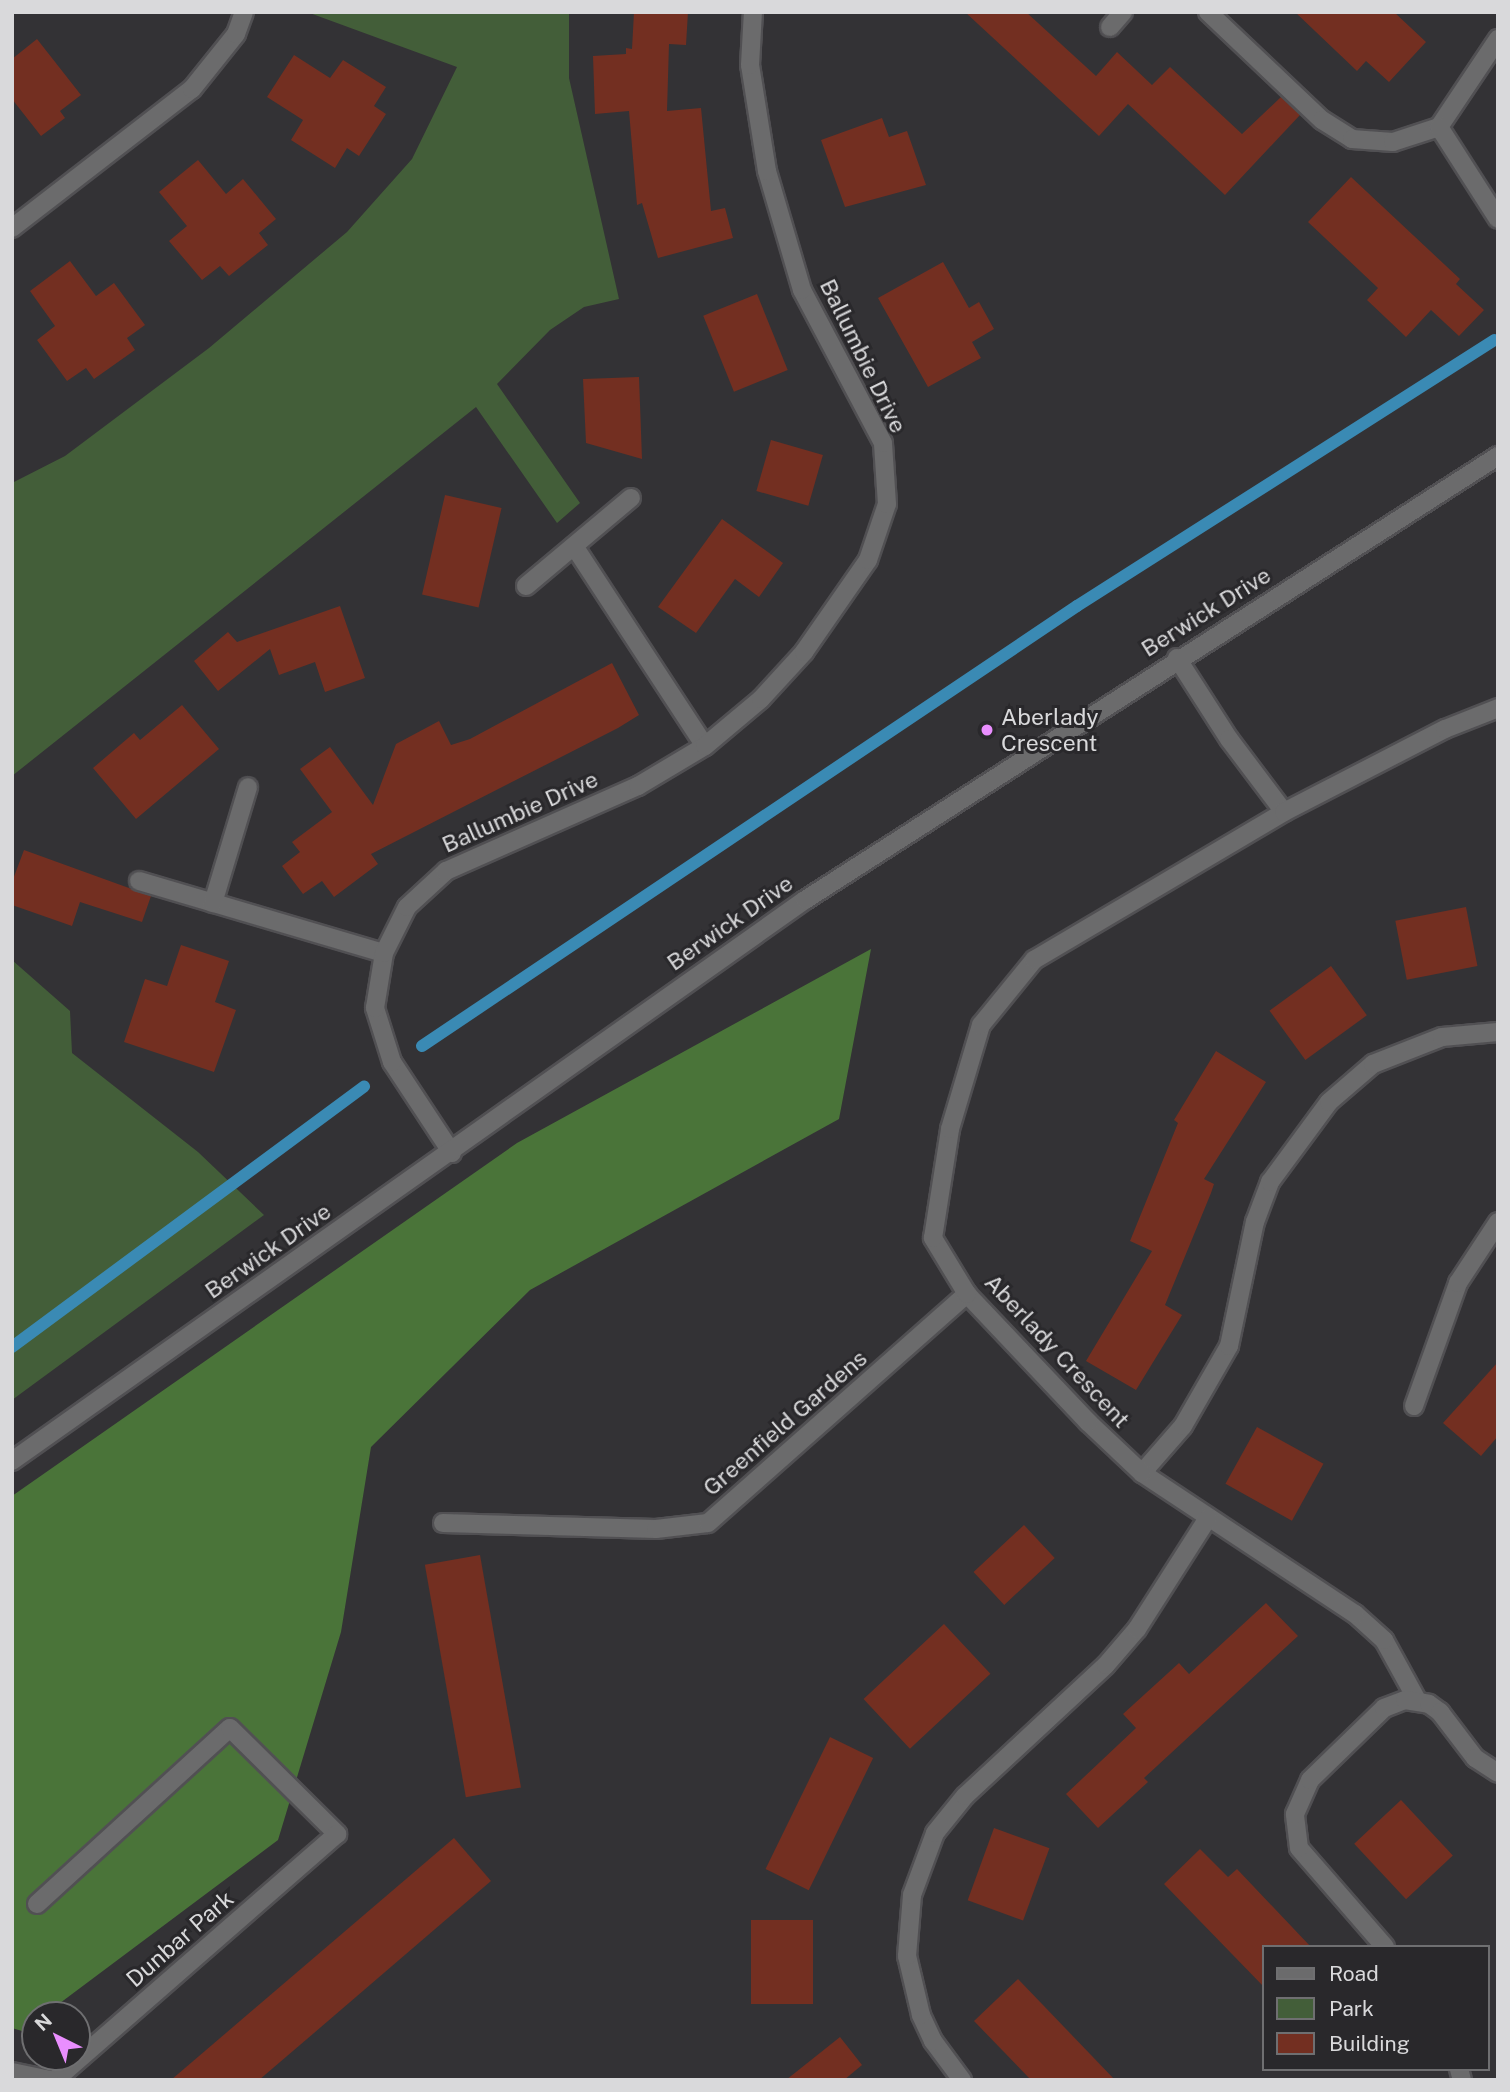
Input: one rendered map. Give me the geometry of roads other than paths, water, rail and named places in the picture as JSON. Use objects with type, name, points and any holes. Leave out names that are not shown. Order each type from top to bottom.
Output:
[{"type":"street","points":[[12,228],[192,89],[236,34],[244,12]]},
{"type":"street","name":"Ballumbie Drive","points":[[452,1153],[392,1062],[375,1008],[384,953],[407,907],[446,871],[638,786],[705,746],[761,699],[804,652],[869,561],[887,504],[883,443],[802,290],[767,171],[750,65],[753,12]]},
{"type":"street","points":[[1110,27],[1123,12]]},
{"type":"street","points":[[1209,12],[1322,120],[1352,139],[1394,142],[1440,127],[1498,39]]},
{"type":"street","points":[[1440,127],[1498,219]]},
{"type":"street","name":"Berwick Drive","points":[[12,1461],[452,1153],[805,900],[1177,658],[1498,456]]},
{"type":"street","points":[[526,586],[631,498]]},
{"type":"street","points":[[574,546],[705,746]]},
{"type":"street","points":[[1177,658],[1229,739],[1284,812]]},
{"type":"street","name":"Aberlady Crescent","points":[[1417,1700],[1384,1640],[1355,1614],[1142,1473],[967,1294],[933,1238],[950,1129],[981,1026],[1034,960],[1284,812],[1445,729],[1498,708]]},
{"type":"street","points":[[213,903],[248,787]]},
{"type":"street","points":[[139,881],[384,953]]},
{"type":"street","points":[[1142,1473],[1183,1426],[1229,1346],[1255,1222],[1270,1181],[1329,1102],[1373,1064],[1442,1037],[1498,1032]]},
{"type":"street","points":[[1414,1406],[1426,1363],[1458,1283],[1498,1222]]},
{"type":"street","name":"Greenfield Gardens","points":[[443,1523],[656,1528],[708,1523],[967,1294]]},
{"type":"street","points":[[962,2080],[933,2041],[921,2015],[906,1956],[912,1895],[935,1833],[989,1772],[1129,1638],[1165,1591],[1208,1518]]},
{"type":"street","points":[[1383,1945],[1308,1863],[1299,1848],[1295,1814],[1310,1780],[1384,1708],[1417,1700],[1440,1712],[1475,1758],[1498,1773]]},
{"type":"street","name":"Dunbar Park","points":[[37,1905],[230,1728],[337,1834],[55,2080]]},
{"type":"street","points":[[12,2072],[49,2080]]},
{"type":"waterway","points":[[422,1046],[1077,606],[1494,340]]},
{"type":"waterway","points":[[12,1347],[364,1087]]},
{"type":"place","name":"Aberlady Crescent","points":[[987,730]]}]
